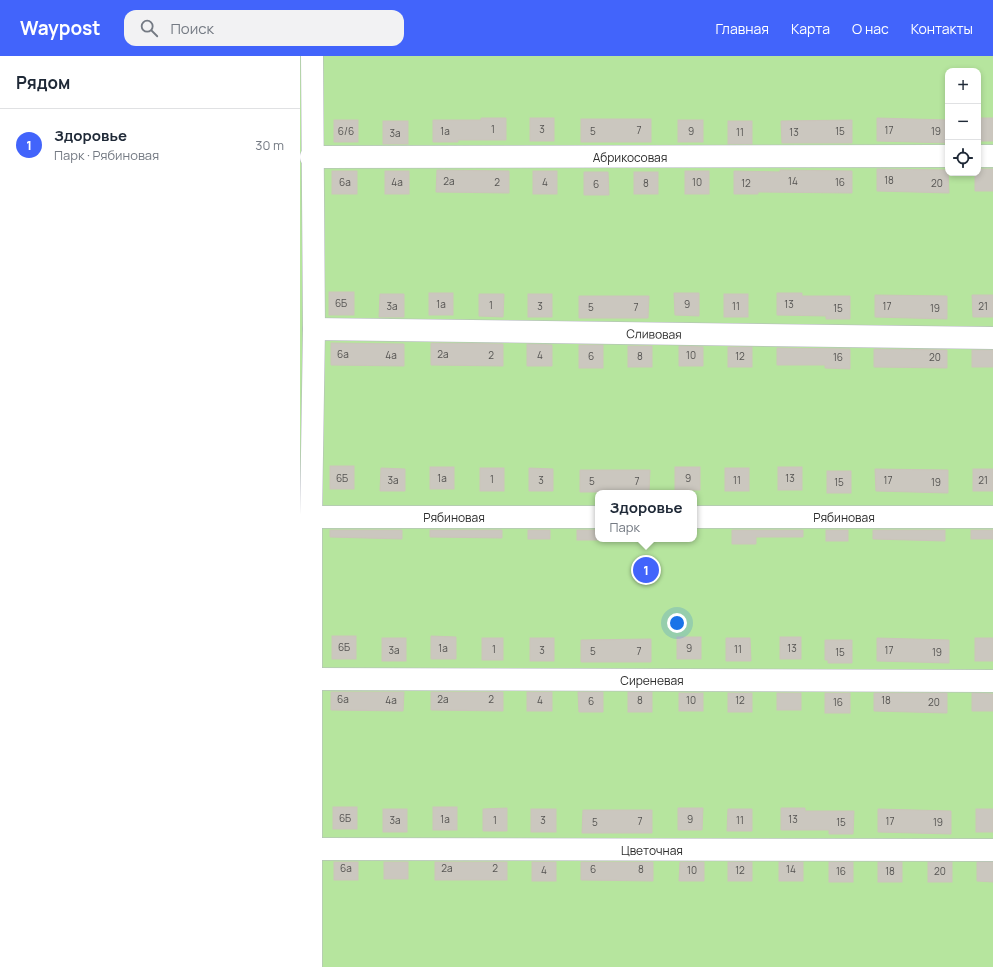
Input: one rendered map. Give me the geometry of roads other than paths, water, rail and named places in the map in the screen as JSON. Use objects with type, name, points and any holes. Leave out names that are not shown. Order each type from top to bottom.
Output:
[{"type":"street","points":[[311,967],[311,516],[314,329],[312,56]]},
{"type":"street","name":"Абрикосовая","points":[[312,157],[945,156]]},
{"type":"street","points":[[981,156],[993,156]]},
{"type":"street","name":"Сливовая","points":[[314,329],[993,338]]},
{"type":"street","name":"Рябиновая","points":[[311,516],[595,517]]},
{"type":"street","name":"Рябиновая","points":[[697,517],[993,517]]},
{"type":"street","name":"Сиреневая","points":[[311,679],[993,681]]},
{"type":"street","name":"Цветочная","points":[[310,849],[993,850]]},
{"type":"place","name":"Здоровье","points":[[646,570]]}]
